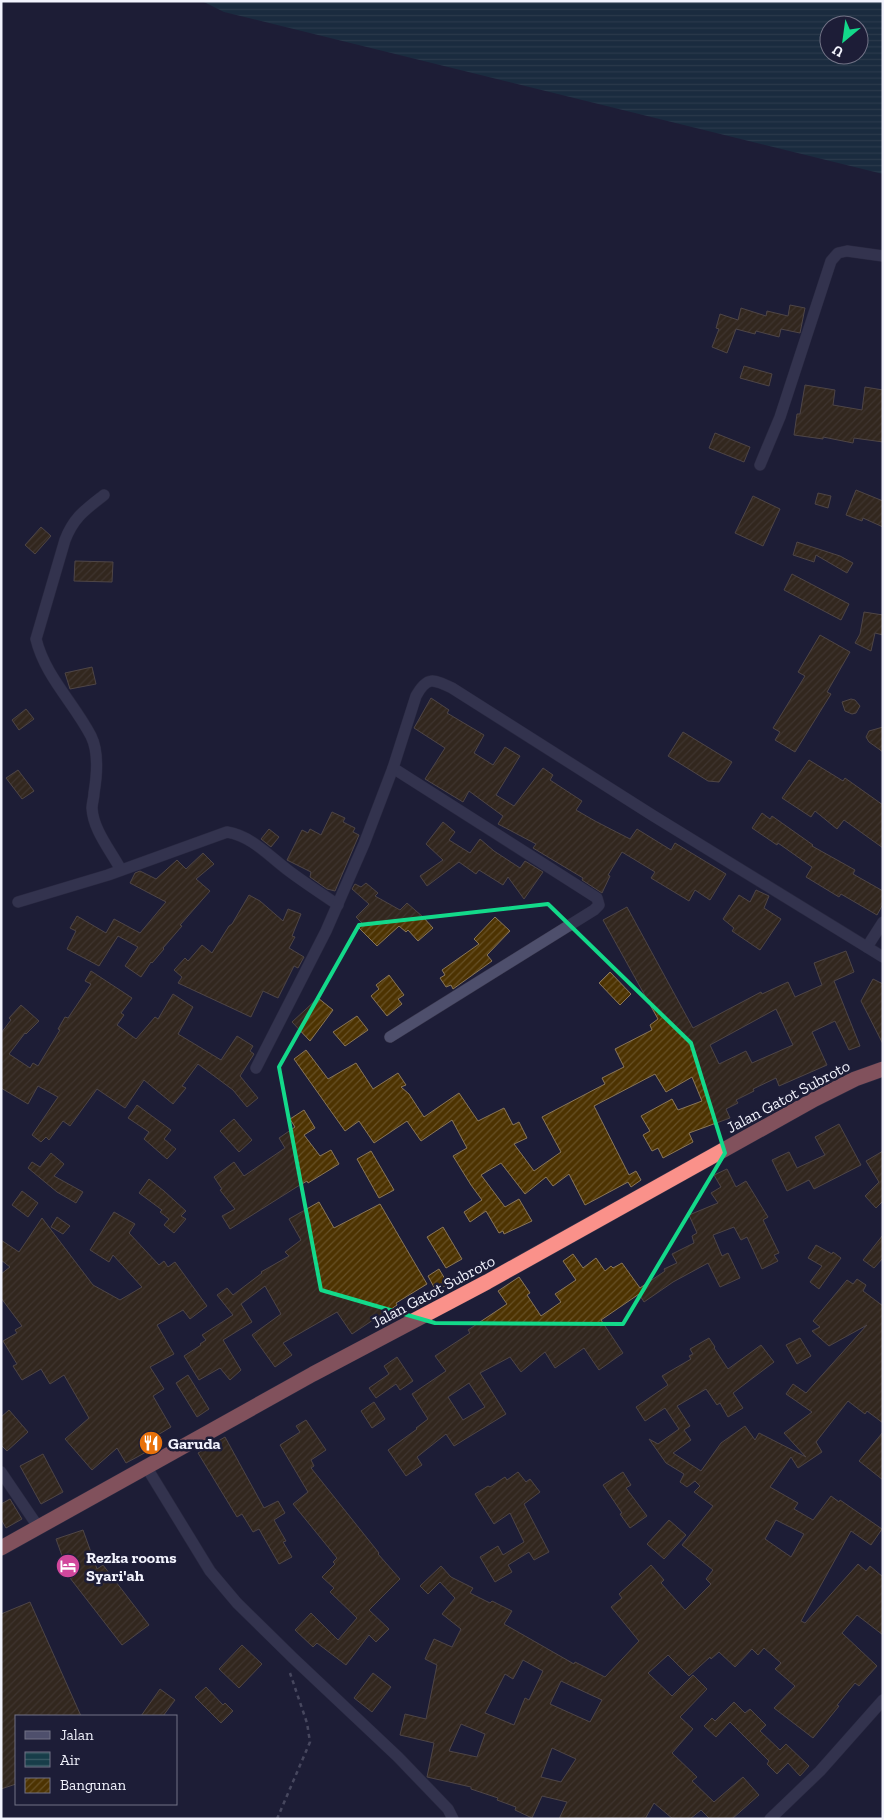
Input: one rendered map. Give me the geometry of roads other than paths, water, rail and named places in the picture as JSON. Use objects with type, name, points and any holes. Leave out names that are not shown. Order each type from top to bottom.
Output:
[{"type":"highway","name":"Jalan Gatot Subroto","points":[[1,1548],[313,1374],[487,1282],[815,1100],[855,1079],[883,1069]]},
{"type":"street","points":[[760,465],[780,417],[831,261],[838,253],[847,251],[883,256]]},
{"type":"street","points":[[104,495],[84,511],[71,525],[36,639],[40,653],[61,690],[92,737],[96,763],[92,806],[93,818],[121,870]]},
{"type":"street","points":[[256,1068],[326,932],[394,768],[416,696],[422,685],[429,681],[438,681],[452,688],[561,758],[883,956]]},
{"type":"street","points":[[390,1037],[594,910],[599,905],[597,898],[394,768]]},
{"type":"street","points":[[18,902],[121,870],[227,832],[249,840],[338,905]]},
{"type":"street","points":[[867,947],[883,922]]},
{"type":"street","points":[[147,1468],[210,1571],[237,1603],[398,1757],[448,1809],[453,1819]]},
{"type":"street","points":[[1,1472],[39,1528]]},
{"type":"street","points":[[770,1819],[820,1771],[883,1700]]},
{"type":"water","points":[[202,1],[883,1],[883,174],[224,12]]},
{"type":"place","name":"Garuda","points":[[151,1443]]},
{"type":"place","name":"Rezka rooms Syari'ah","points":[[68,1566]]}]
